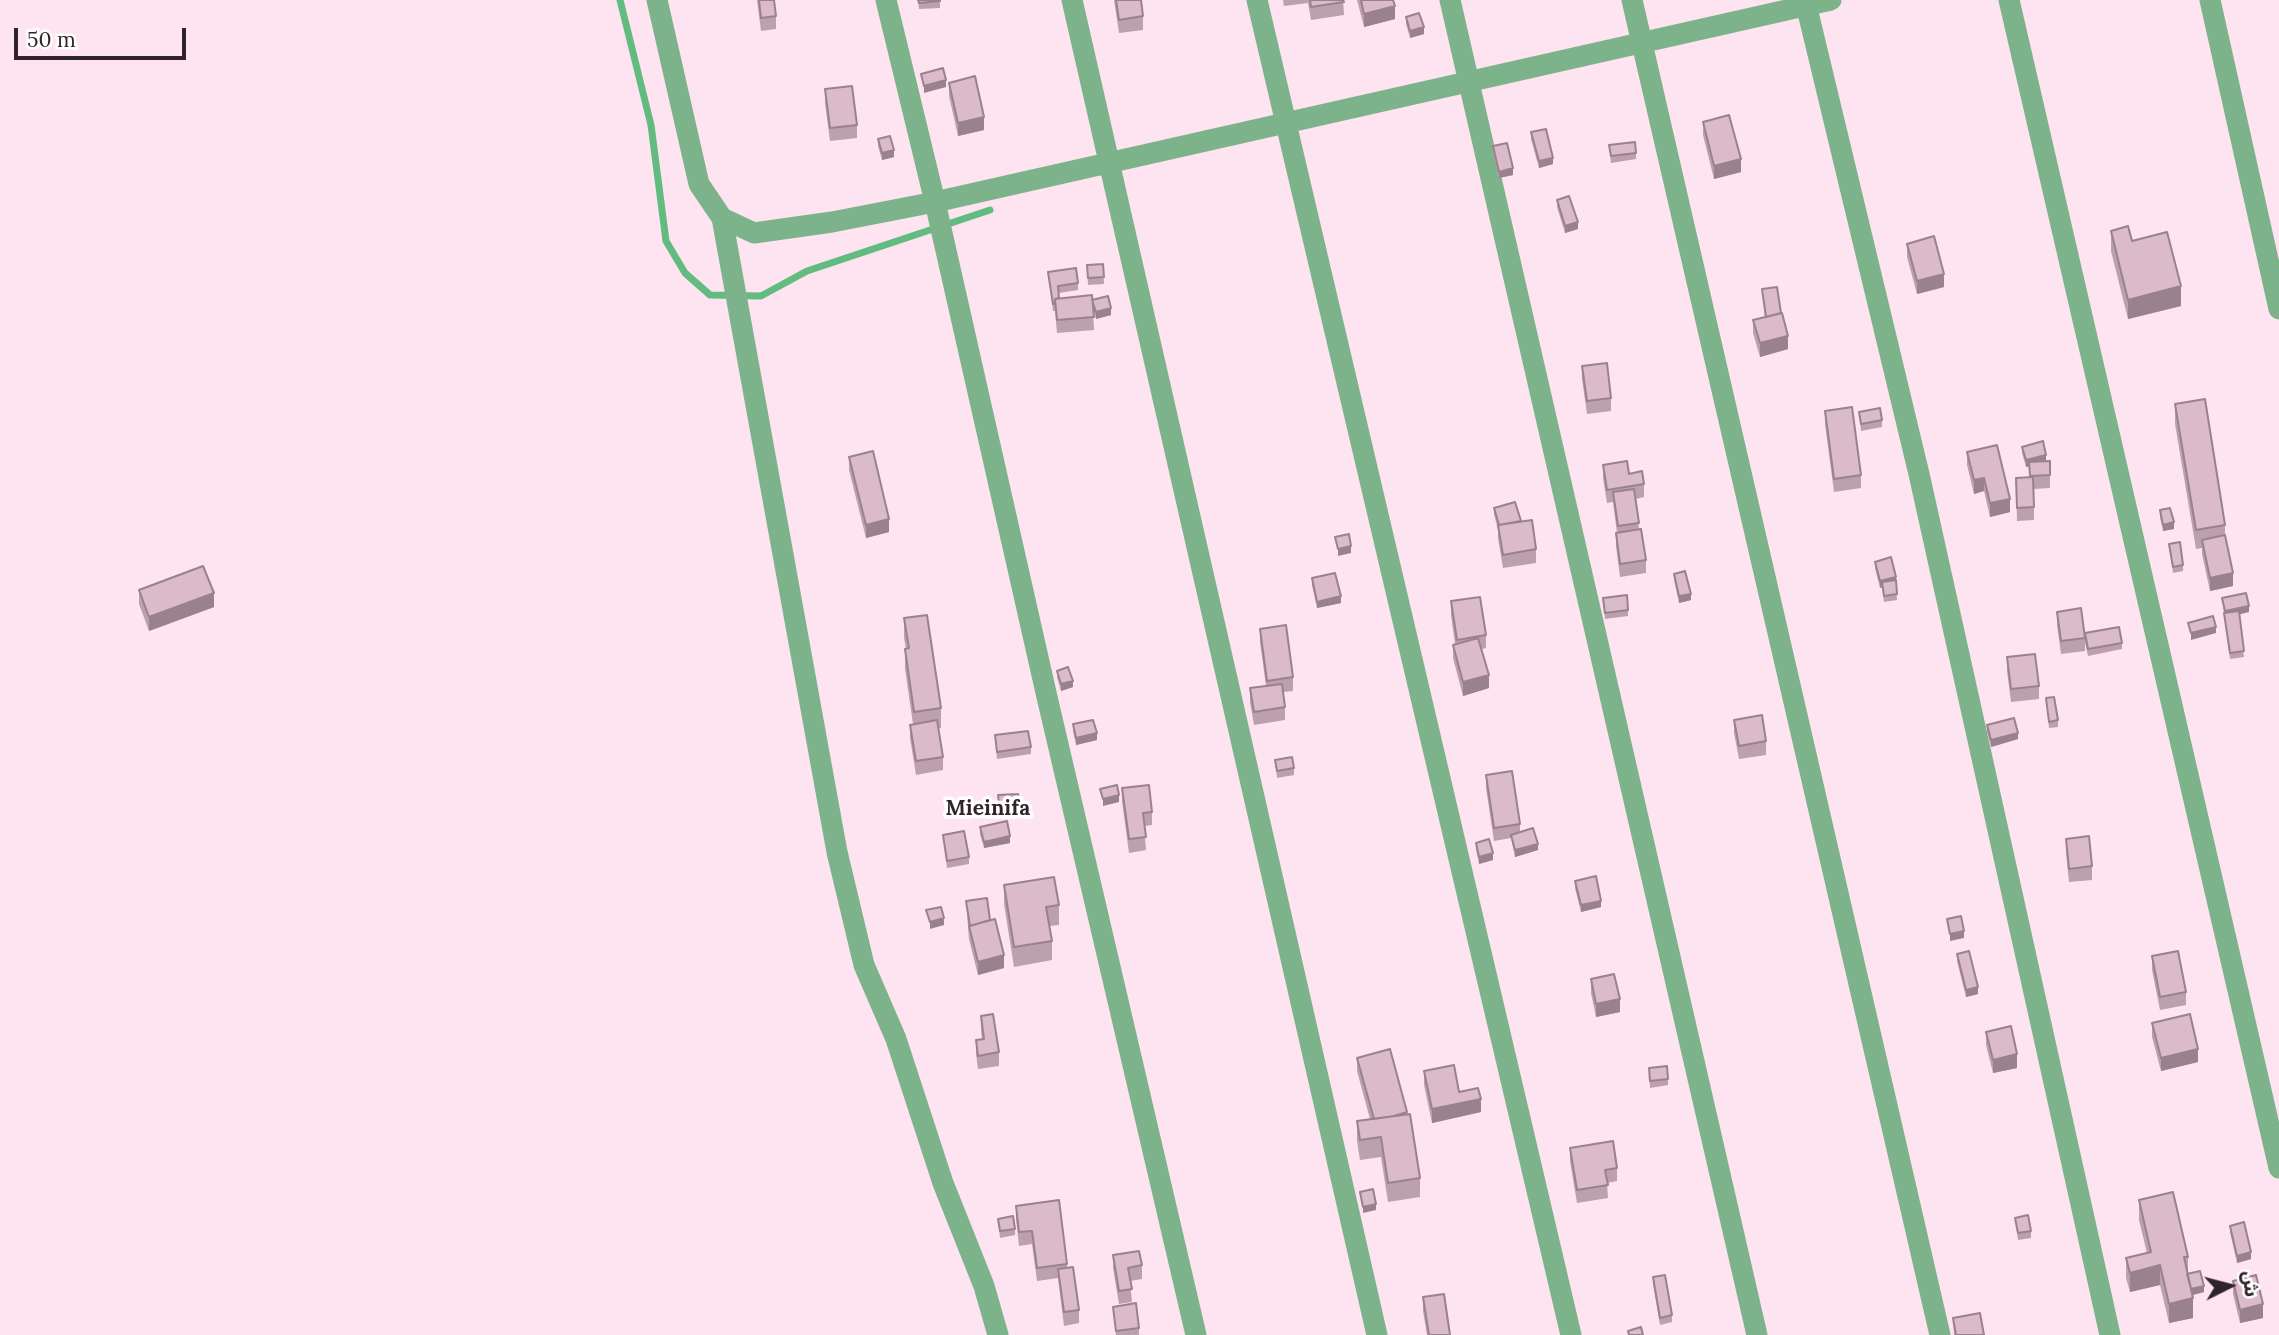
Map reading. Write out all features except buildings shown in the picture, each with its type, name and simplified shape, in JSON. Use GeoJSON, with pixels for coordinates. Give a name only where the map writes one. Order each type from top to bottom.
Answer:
{"type":"FeatureCollection","features":[{"type":"Feature","properties":{"kind":"street"},"geometry":{"type":"LineString","coordinates":[[657,0],[699,184],[722,218],[837,852],[864,965],[896,1039],[943,1183],[984,1286],[998,1335]]}},
{"type":"Feature","properties":{"kind":"street"},"geometry":{"type":"LineString","coordinates":[[886,0],[1196,1335]]}},
{"type":"Feature","properties":{"kind":"street"},"geometry":{"type":"LineString","coordinates":[[1072,0],[1377,1335]]}},
{"type":"Feature","properties":{"kind":"street"},"geometry":{"type":"LineString","coordinates":[[1257,0],[1571,1335]]}},
{"type":"Feature","properties":{"kind":"street"},"geometry":{"type":"LineString","coordinates":[[1450,0],[1757,1335]]}},
{"type":"Feature","properties":{"kind":"street"},"geometry":{"type":"LineString","coordinates":[[1632,0],[1940,1335]]}},
{"type":"Feature","properties":{"kind":"street"},"geometry":{"type":"LineString","coordinates":[[722,218],[754,233],[832,222],[935,202],[1806,3],[1831,0]]}},
{"type":"Feature","properties":{"kind":"street"},"geometry":{"type":"LineString","coordinates":[[2009,0],[2279,1168]]}},
{"type":"Feature","properties":{"kind":"street"},"geometry":{"type":"LineString","coordinates":[[2210,0],[2279,309]]}},
{"type":"Feature","properties":{"kind":"street"},"geometry":{"type":"LineString","coordinates":[[1806,3],[1919,474],[2110,1335]]}},
{"type":"Feature","properties":{"kind":"waterway"},"geometry":{"type":"LineString","coordinates":[[620,0],[651,125],[666,241],[685,273],[710,295],[761,296],[807,271],[990,210]]}},
{"type":"Feature","properties":{"kind":"district","name":"Mieinifa"},"geometry":{"type":"Point","coordinates":[988,809]}}]}
